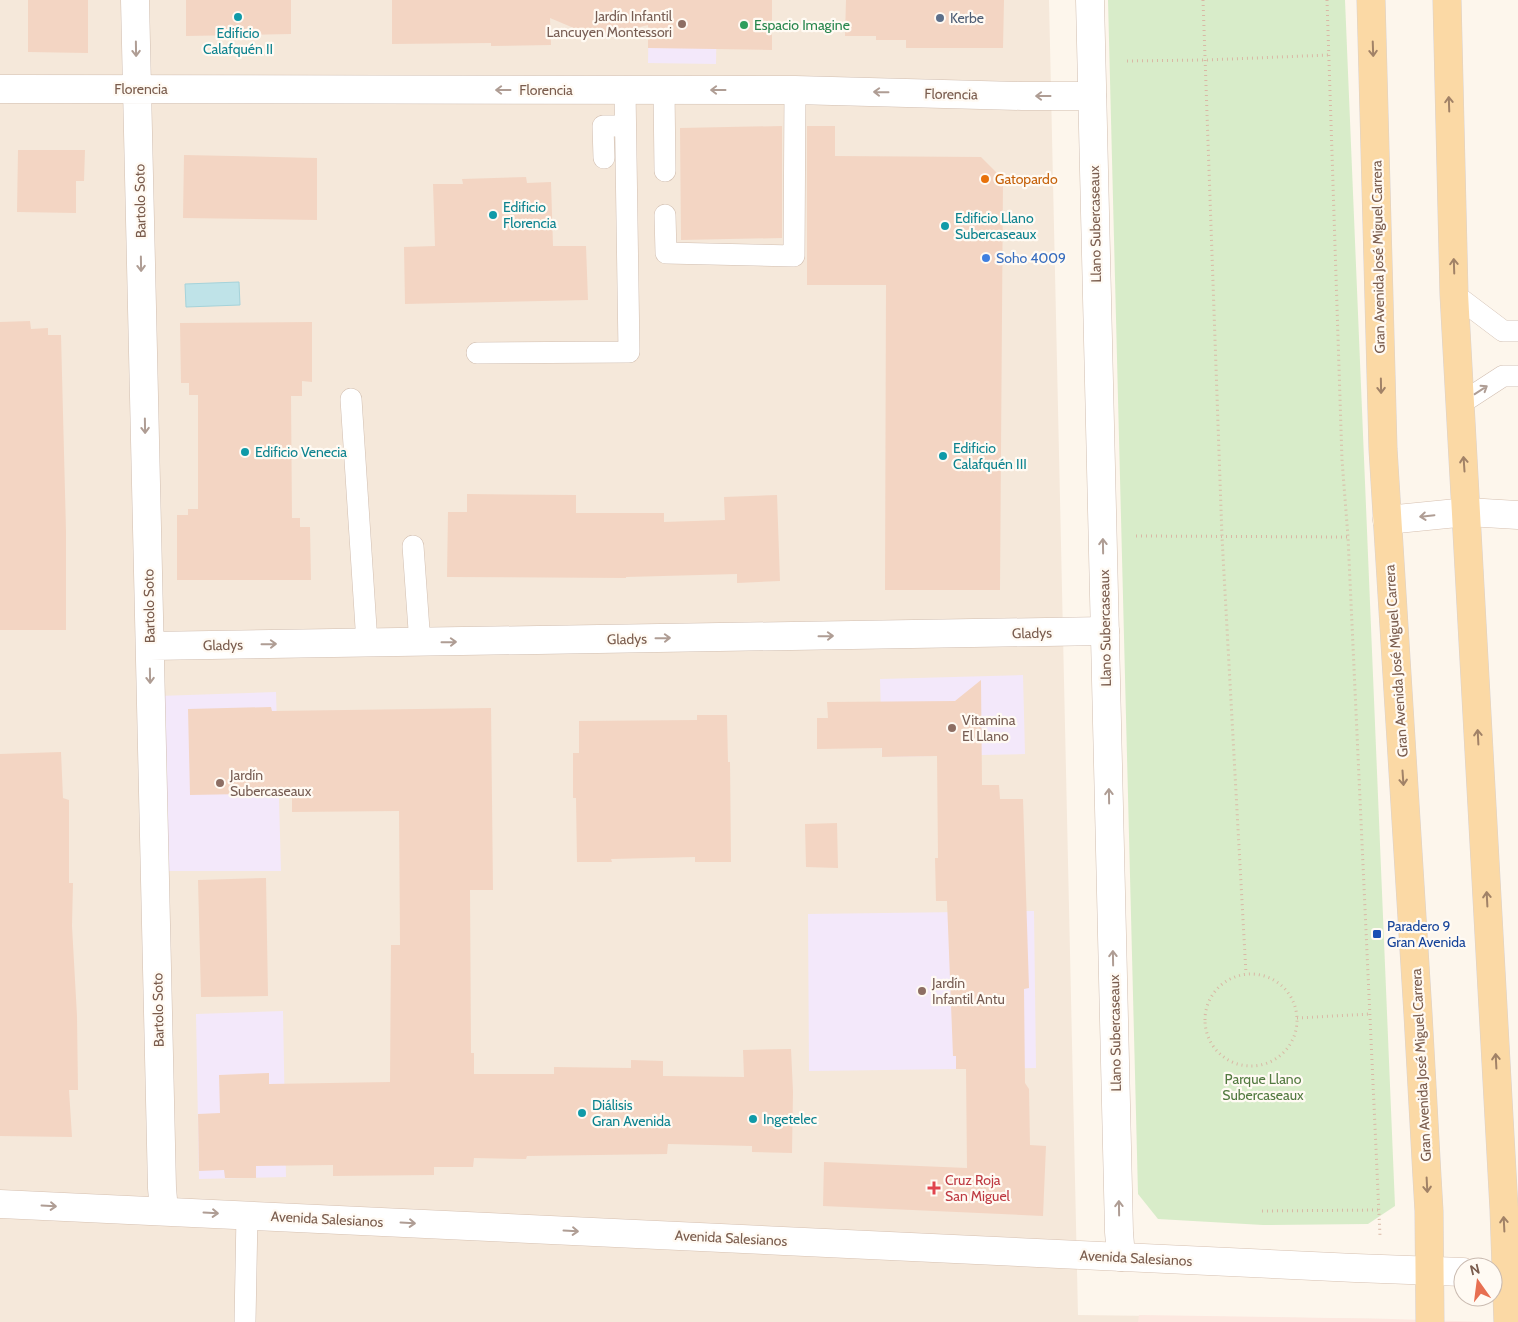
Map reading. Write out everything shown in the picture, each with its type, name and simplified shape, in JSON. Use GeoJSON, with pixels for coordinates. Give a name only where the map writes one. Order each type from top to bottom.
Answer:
{"type":"FeatureCollection","features":[{"type":"Feature","properties":{"kind":"main road","name":"Gran Avenida José Miguel Carrera"},"geometry":{"type":"LineString","coordinates":[[1371,0],[1383,449],[1429,1211],[1428,1272],[1430,1322]]}},
{"type":"Feature","properties":{"kind":"main road"},"geometry":{"type":"LineString","coordinates":[[1447,0],[1454,294],[1467,512],[1508,1322]]}},
{"type":"Feature","properties":{"kind":"street","name":"Bartolo Soto"},"geometry":{"type":"LineString","coordinates":[[135,0],[161,1158],[164,1211]]}},
{"type":"Feature","properties":{"kind":"street","name":"Llano Subercaseaux"},"geometry":{"type":"LineString","coordinates":[[1090,0],[1121,1257]]}},
{"type":"Feature","properties":{"kind":"street","name":"Florencia"},"geometry":{"type":"LineString","coordinates":[[0,89],[795,90],[1092,96]]}},
{"type":"Feature","properties":{"kind":"street"},"geometry":{"type":"LineString","coordinates":[[1387,520],[1467,512],[1518,515]]}},
{"type":"Feature","properties":{"kind":"street","name":"Gladys"},"geometry":{"type":"LineString","coordinates":[[150,646],[1105,631]]}},
{"type":"Feature","properties":{"kind":"street","name":"Avenida Salesianos"},"geometry":{"type":"LineString","coordinates":[[0,1204],[1453,1272]]}},
{"type":"Feature","properties":{"kind":"lane"},"geometry":{"type":"LineString","coordinates":[[477,353],[629,352],[625,90]]}},
{"type":"Feature","properties":{"kind":"lane"},"geometry":{"type":"LineString","coordinates":[[664,90],[665,171]]}},
{"type":"Feature","properties":{"kind":"lane"},"geometry":{"type":"LineString","coordinates":[[665,215],[666,253],[794,256],[795,90]]}},
{"type":"Feature","properties":{"kind":"lane"},"geometry":{"type":"LineString","coordinates":[[604,158],[603,126],[625,126]]}},
{"type":"Feature","properties":{"kind":"lane"},"geometry":{"type":"LineString","coordinates":[[1454,294],[1503,331],[1518,331]]}},
{"type":"Feature","properties":{"kind":"lane"},"geometry":{"type":"LineString","coordinates":[[1460,404],[1503,376],[1518,376]]}},
{"type":"Feature","properties":{"kind":"lane"},"geometry":{"type":"LineString","coordinates":[[350,399],[367,643]]}},
{"type":"Feature","properties":{"kind":"lane"},"geometry":{"type":"LineString","coordinates":[[413,546],[419,642]]}},
{"type":"Feature","properties":{"kind":"lane"},"geometry":{"type":"LineString","coordinates":[[244,1322],[247,1215]]}},
{"type":"Feature","properties":{"kind":"path"},"geometry":{"type":"LineString","coordinates":[[1203,0],[1222,537],[1246,974]]}},
{"type":"Feature","properties":{"kind":"path"},"geometry":{"type":"LineString","coordinates":[[1262,1211],[1378,1210],[1348,537],[1342,460],[1327,0]]}},
{"type":"Feature","properties":{"kind":"path"},"geometry":{"type":"LineString","coordinates":[[1091,61],[1206,60],[1329,55]]}},
{"type":"Feature","properties":{"kind":"path"},"geometry":{"type":"LineString","coordinates":[[1103,535],[1348,537]]}},
{"type":"Feature","properties":{"kind":"path"},"geometry":{"type":"LineString","coordinates":[[1246,974],[1261,975],[1275,980],[1286,990],[1294,1003],[1297,1018],[1295,1032],[1289,1046],[1279,1057],[1266,1064],[1251,1066],[1236,1063],[1222,1056],[1212,1044],[1206,1030],[1205,1014],[1210,1000],[1218,987],[1231,978],[1246,974]]}},
{"type":"Feature","properties":{"kind":"path"},"geometry":{"type":"LineString","coordinates":[[1297,1018],[1370,1014]]}},
{"type":"Feature","properties":{"kind":"shaded area"},"geometry":{"type":"Polygon","coordinates":[[[0,0],[1049,0],[1078,1315],[1392,1319],[1392,1322],[0,1322],[0,0]]]}},
{"type":"Feature","properties":{"kind":"shaded area","name":"Jardín Infantil Lancuyen Montessori"},"geometry":{"type":"Polygon","coordinates":[[[649,0],[717,0],[716,64],[648,63],[649,0]]]}},
{"type":"Feature","properties":{"kind":"shaded area","name":"Vitamina El Llano"},"geometry":{"type":"Polygon","coordinates":[[[1023,675],[1025,754],[882,757],[880,679],[1023,675]]]}},
{"type":"Feature","properties":{"kind":"shaded area","name":"Jardín Subercaseaux"},"geometry":{"type":"Polygon","coordinates":[[[276,692],[281,871],[165,871],[158,696],[276,692]]]}},
{"type":"Feature","properties":{"kind":"shaded area","name":"Jardín Infantil Antu"},"geometry":{"type":"Polygon","coordinates":[[[1034,911],[1036,1068],[809,1071],[808,914],[1034,911]]]}},
{"type":"Feature","properties":{"kind":"shaded area"},"geometry":{"type":"Polygon","coordinates":[[[283,1011],[286,1177],[199,1179],[196,1014],[283,1011]]]}},
{"type":"Feature","properties":{"kind":"shaded area"},"geometry":{"type":"Polygon","coordinates":[[[1139,1315],[1392,1319],[1487,1322],[1138,1322],[1139,1315]]]}},
{"type":"Feature","properties":{"kind":"green space","name":"Parque Llano Subercaseaux"},"geometry":{"type":"Polygon","coordinates":[[[1108,0],[1345,0],[1395,1206],[1368,1224],[1263,1225],[1158,1219],[1138,1194],[1108,0]]]}},
{"type":"Feature","properties":{"kind":"water"},"geometry":{"type":"Polygon","coordinates":[[[239,282],[240,305],[186,307],[185,284],[239,282]]]}},
{"type":"Feature","properties":{"kind":"building"},"geometry":{"type":"Polygon","coordinates":[[[28,0],[88,0],[88,53],[28,52],[28,0]]]}},
{"type":"Feature","properties":{"kind":"building","name":"Edificio Calafquén II"},"geometry":{"type":"Polygon","coordinates":[[[186,0],[291,0],[291,34],[186,36],[186,0]]]}},
{"type":"Feature","properties":{"kind":"building"},"geometry":{"type":"Polygon","coordinates":[[[392,0],[772,0],[772,50],[648,48],[648,25],[595,37],[550,18],[551,45],[491,46],[491,43],[392,44],[392,0]]]}},
{"type":"Feature","properties":{"kind":"building","name":"Kerbe"},"geometry":{"type":"Polygon","coordinates":[[[846,0],[1004,0],[1003,48],[906,48],[906,40],[876,40],[876,36],[845,36],[846,0]]]}},
{"type":"Feature","properties":{"kind":"building"},"geometry":{"type":"Polygon","coordinates":[[[782,126],[782,238],[681,240],[680,128],[782,126]]]}},
{"type":"Feature","properties":{"kind":"building"},"geometry":{"type":"Polygon","coordinates":[[[807,126],[835,126],[835,156],[981,157],[1003,179],[1000,590],[885,590],[886,285],[807,285],[807,126]]]}},
{"type":"Feature","properties":{"kind":"building"},"geometry":{"type":"Polygon","coordinates":[[[18,150],[85,150],[84,181],[76,181],[76,213],[17,212],[18,150]]]}},
{"type":"Feature","properties":{"kind":"building"},"geometry":{"type":"Polygon","coordinates":[[[184,155],[317,158],[317,220],[183,218],[184,155]]]}},
{"type":"Feature","properties":{"kind":"building","name":"Edificio Florencia"},"geometry":{"type":"Polygon","coordinates":[[[526,177],[527,183],[551,182],[553,246],[586,246],[588,300],[405,304],[404,247],[435,246],[433,184],[463,184],[462,179],[526,177]]]}},
{"type":"Feature","properties":{"kind":"building"},"geometry":{"type":"Polygon","coordinates":[[[30,321],[31,329],[48,328],[48,335],[61,335],[66,531],[66,630],[0,630],[0,322],[30,321]]]}},
{"type":"Feature","properties":{"kind":"building","name":"Edificio Venecia"},"geometry":{"type":"Polygon","coordinates":[[[312,322],[312,382],[302,381],[302,396],[291,396],[292,518],[300,518],[300,527],[310,527],[311,580],[177,580],[177,515],[188,515],[188,509],[198,509],[198,395],[189,395],[189,383],[181,383],[180,323],[312,322]]]}},
{"type":"Feature","properties":{"kind":"building"},"geometry":{"type":"Polygon","coordinates":[[[467,494],[576,495],[576,513],[664,513],[664,522],[725,520],[724,497],[777,495],[780,581],[737,583],[737,574],[626,578],[447,577],[448,512],[467,512],[467,494]]]}},
{"type":"Feature","properties":{"kind":"building"},"geometry":{"type":"Polygon","coordinates":[[[981,680],[982,785],[999,785],[1000,799],[1023,799],[1029,988],[1024,989],[1025,1083],[1029,1089],[1030,1145],[1046,1146],[1043,1216],[823,1206],[824,1162],[967,1168],[966,1069],[956,1069],[956,1056],[953,1056],[947,901],[936,901],[935,858],[938,858],[937,756],[882,757],[882,748],[817,749],[817,718],[828,718],[827,702],[955,701],[981,680]]]}},
{"type":"Feature","properties":{"kind":"building"},"geometry":{"type":"Polygon","coordinates":[[[271,707],[272,711],[491,708],[493,890],[470,890],[471,1053],[474,1053],[474,1074],[554,1074],[554,1067],[631,1068],[631,1060],[663,1061],[663,1076],[744,1077],[743,1050],[791,1049],[793,1092],[792,1153],[752,1152],[752,1146],[668,1144],[667,1154],[527,1156],[526,1159],[474,1158],[473,1167],[434,1167],[434,1175],[333,1176],[333,1165],[256,1166],[256,1178],[225,1178],[224,1170],[199,1171],[198,1114],[220,1113],[219,1075],[269,1073],[269,1084],[390,1082],[391,945],[400,945],[399,811],[292,812],[292,793],[190,795],[188,709],[271,707]]]}},
{"type":"Feature","properties":{"kind":"building"},"geometry":{"type":"Polygon","coordinates":[[[697,715],[727,715],[728,762],[730,762],[731,862],[695,862],[695,857],[611,859],[612,862],[577,862],[576,798],[573,798],[573,753],[579,753],[579,721],[697,720],[697,715]]]}},
{"type":"Feature","properties":{"kind":"building"},"geometry":{"type":"Polygon","coordinates":[[[61,752],[63,798],[69,800],[69,883],[73,883],[72,926],[77,1016],[78,1090],[69,1090],[72,1137],[0,1136],[0,754],[61,752]]]}},
{"type":"Feature","properties":{"kind":"building"},"geometry":{"type":"Polygon","coordinates":[[[837,823],[838,868],[806,867],[805,824],[837,823]]]}},
{"type":"Feature","properties":{"kind":"building"},"geometry":{"type":"Polygon","coordinates":[[[266,878],[268,996],[201,997],[198,880],[266,878]]]}},
{"type":"Feature","properties":{"kind":"place","name":"Edificio Calafquén II"},"geometry":{"type":"Point","coordinates":[238,17]}},
{"type":"Feature","properties":{"kind":"place","name":"Kerbe"},"geometry":{"type":"Point","coordinates":[940,18]}},
{"type":"Feature","properties":{"kind":"place","name":"Jardín Infantil Lancuyen Montessori"},"geometry":{"type":"Point","coordinates":[682,24]}},
{"type":"Feature","properties":{"kind":"place","name":"Espacio Imagine"},"geometry":{"type":"Point","coordinates":[744,25]}},
{"type":"Feature","properties":{"kind":"place","name":"Gatopardo"},"geometry":{"type":"Point","coordinates":[985,179]}},
{"type":"Feature","properties":{"kind":"place","name":"Edificio Florencia"},"geometry":{"type":"Point","coordinates":[493,215]}},
{"type":"Feature","properties":{"kind":"place","name":"Edificio Llano Subercaseaux"},"geometry":{"type":"Point","coordinates":[945,226]}},
{"type":"Feature","properties":{"kind":"place","name":"Soho 4009"},"geometry":{"type":"Point","coordinates":[986,258]}},
{"type":"Feature","properties":{"kind":"place","name":"Edificio Venecia"},"geometry":{"type":"Point","coordinates":[245,452]}},
{"type":"Feature","properties":{"kind":"place","name":"Edificio Calafquén III"},"geometry":{"type":"Point","coordinates":[943,456]}},
{"type":"Feature","properties":{"kind":"place","name":"Vitamina El Llano"},"geometry":{"type":"Point","coordinates":[952,728]}},
{"type":"Feature","properties":{"kind":"place","name":"Jardín Subercaseaux"},"geometry":{"type":"Point","coordinates":[220,783]}},
{"type":"Feature","properties":{"kind":"place","name":"Paradero 9 Gran Avenida"},"geometry":{"type":"Point","coordinates":[1377,934]}},
{"type":"Feature","properties":{"kind":"place","name":"Jardín Infantil Antu"},"geometry":{"type":"Point","coordinates":[922,991]}},
{"type":"Feature","properties":{"kind":"place","name":"Diálisis Gran Avenida"},"geometry":{"type":"Point","coordinates":[582,1113]}},
{"type":"Feature","properties":{"kind":"place","name":"Ingetelec"},"geometry":{"type":"Point","coordinates":[753,1119]}},
{"type":"Feature","properties":{"kind":"place","name":"Cruz Roja San Miguel"},"geometry":{"type":"Point","coordinates":[934,1188]}}]}
